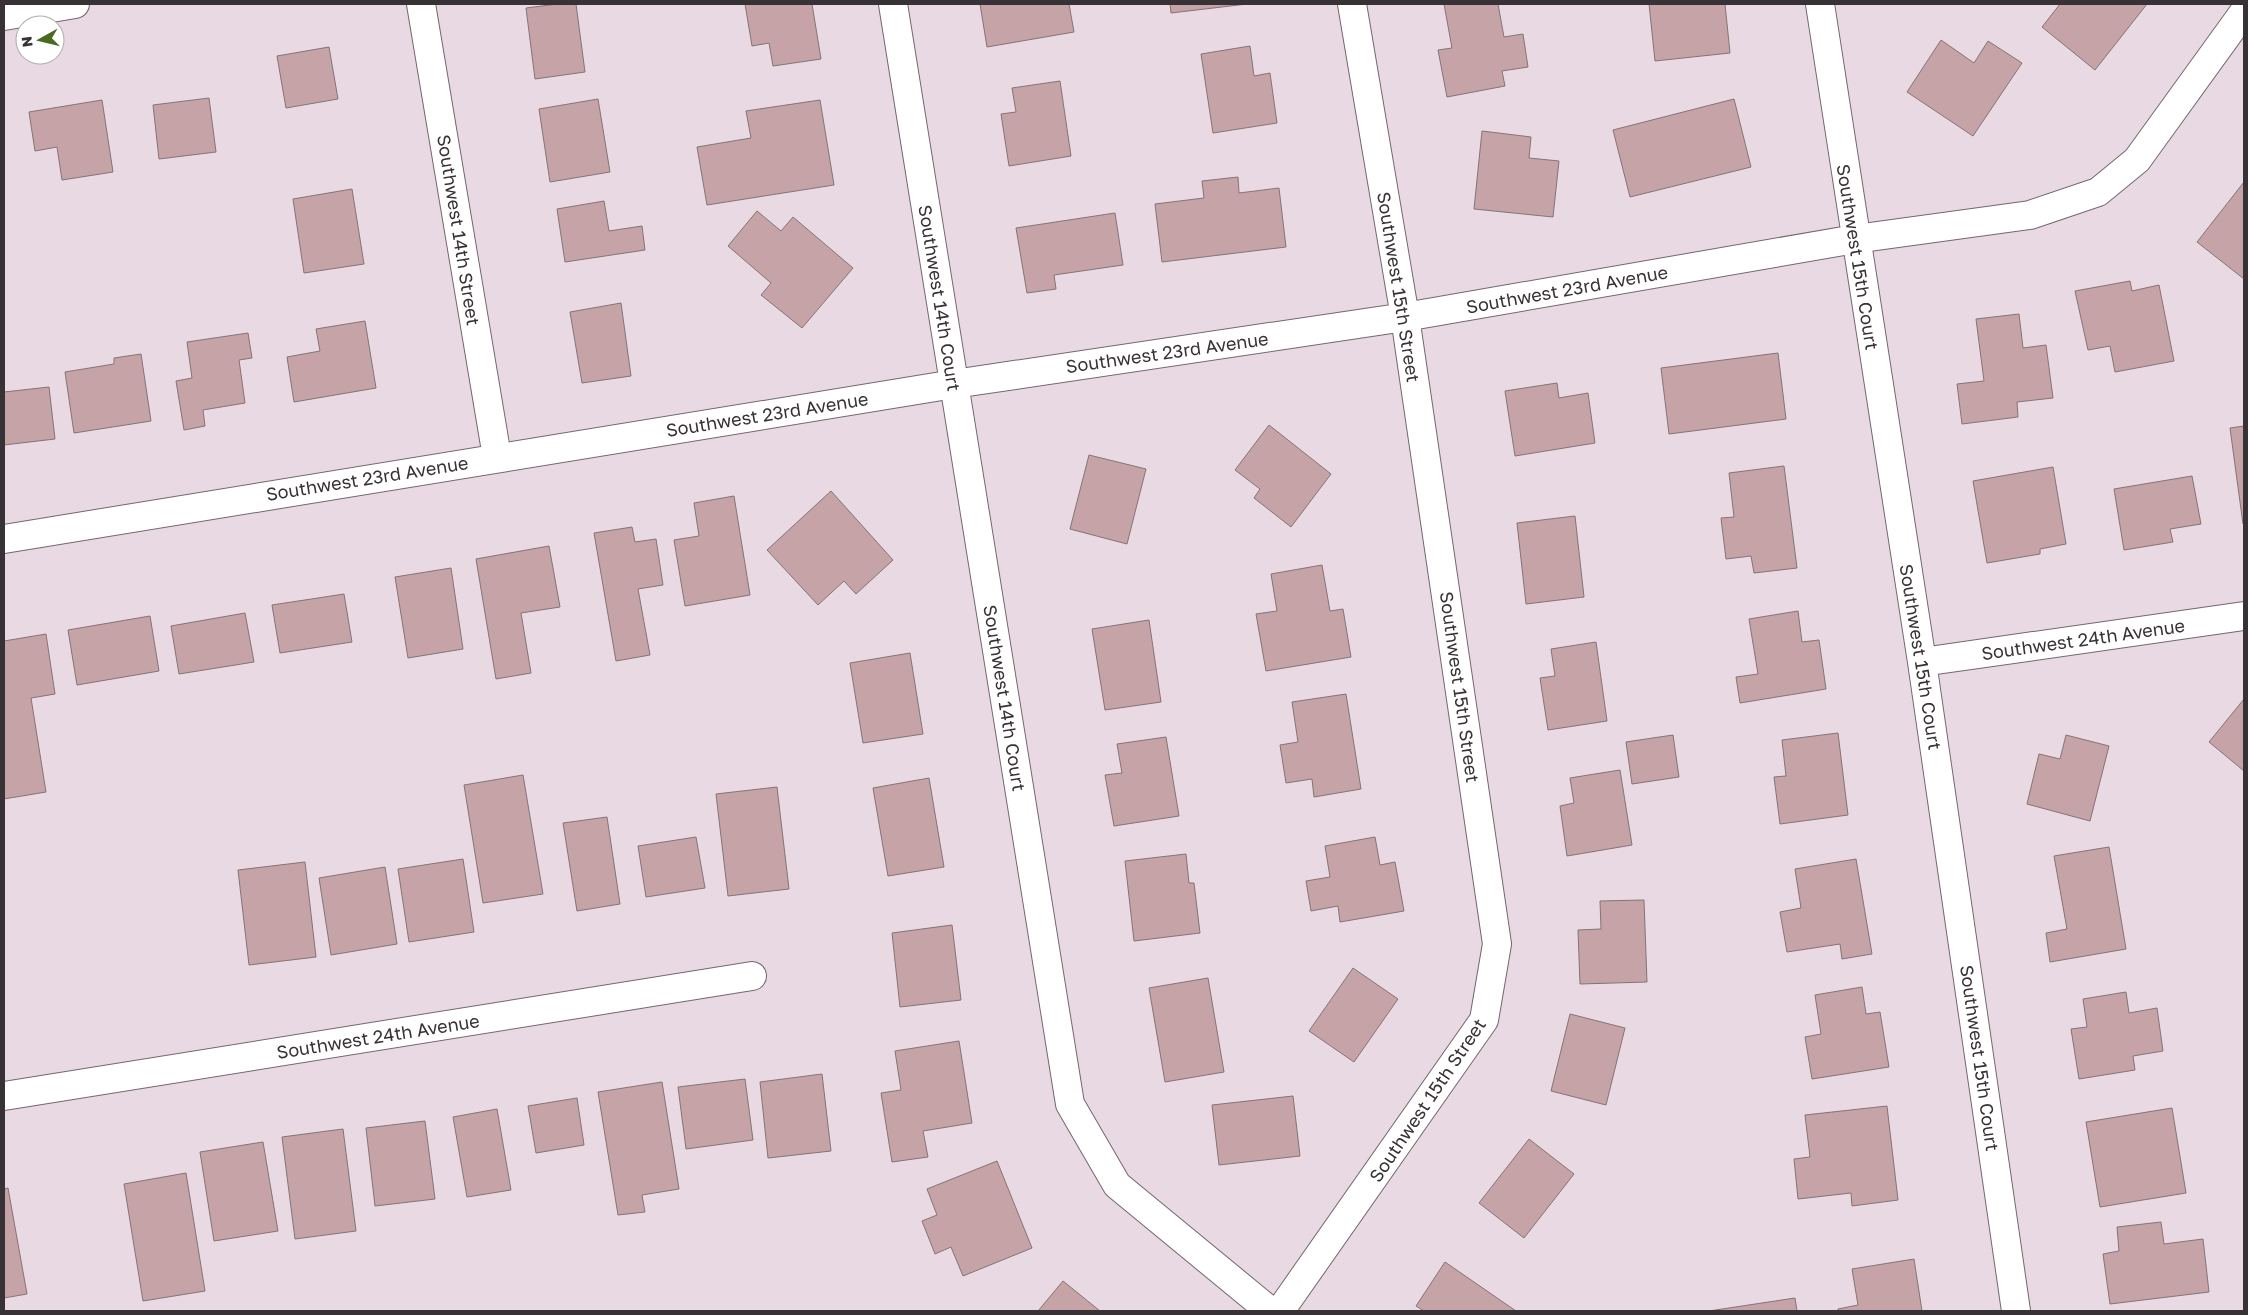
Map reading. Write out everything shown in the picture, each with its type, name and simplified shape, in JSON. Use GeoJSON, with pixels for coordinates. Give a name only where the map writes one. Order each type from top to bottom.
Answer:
{"type":"FeatureCollection","features":[{"type":"Feature","properties":{"kind":"street"},"geometry":{"type":"LineString","coordinates":[[4,16],[75,4]]}},
{"type":"Feature","properties":{"kind":"street","name":"Southwest 14th Street"},"geometry":{"type":"LineString","coordinates":[[421,4],[497,457]]}},
{"type":"Feature","properties":{"kind":"street","name":"Southwest 14th Court"},"geometry":{"type":"LineString","coordinates":[[893,4],[1070,1104],[1118,1185],[1270,1311]]}},
{"type":"Feature","properties":{"kind":"street","name":"Southwest 15th Street"},"geometry":{"type":"LineString","coordinates":[[1280,1311],[1484,1020],[1497,944],[1405,317],[1352,4]]}},
{"type":"Feature","properties":{"kind":"street","name":"Southwest 15th Court"},"geometry":{"type":"LineString","coordinates":[[1820,4],[1922,662],[2016,1311]]}},
{"type":"Feature","properties":{"kind":"street","name":"Southwest 23rd Avenue"},"geometry":{"type":"LineString","coordinates":[[4,538],[954,384],[1405,317],[1855,239],[2030,215],[2098,192],[2137,160],[2244,12]]}},
{"type":"Feature","properties":{"kind":"street","name":"Southwest 24th Avenue"},"geometry":{"type":"LineString","coordinates":[[1922,662],[2244,616]]}},
{"type":"Feature","properties":{"kind":"street","name":"Southwest 24th Avenue"},"geometry":{"type":"LineString","coordinates":[[4,1096],[752,976]]}},
{"type":"Feature","properties":{"kind":"building"},"geometry":{"type":"Polygon","coordinates":[[[576,4],[585,72],[535,79],[526,8],[576,4]]]}},
{"type":"Feature","properties":{"kind":"building"},"geometry":{"type":"Polygon","coordinates":[[[745,4],[812,4],[821,59],[773,66],[769,43],[752,46],[745,4]]]}},
{"type":"Feature","properties":{"kind":"building"},"geometry":{"type":"Polygon","coordinates":[[[980,4],[1069,4],[1074,32],[987,47],[980,4]]]}},
{"type":"Feature","properties":{"kind":"building"},"geometry":{"type":"Polygon","coordinates":[[[1170,4],[1247,4],[1171,13],[1170,4]]]}},
{"type":"Feature","properties":{"kind":"building"},"geometry":{"type":"Polygon","coordinates":[[[1444,4],[1498,4],[1504,37],[1523,34],[1528,67],[1502,71],[1505,86],[1447,97],[1438,50],[1452,48],[1444,4]]]}},
{"type":"Feature","properties":{"kind":"building"},"geometry":{"type":"Polygon","coordinates":[[[1649,4],[1725,4],[1730,53],[1655,61],[1649,4]]]}},
{"type":"Feature","properties":{"kind":"building"},"geometry":{"type":"Polygon","coordinates":[[[2060,4],[2147,4],[2095,70],[2042,27],[2060,4]]]}},
{"type":"Feature","properties":{"kind":"building"},"geometry":{"type":"Polygon","coordinates":[[[1941,40],[1974,63],[1988,41],[2022,63],[1973,136],[1907,92],[1941,40]]]}},
{"type":"Feature","properties":{"kind":"building"},"geometry":{"type":"Polygon","coordinates":[[[1250,46],[1254,76],[1270,73],[1277,123],[1213,133],[1201,54],[1250,46]]]}},
{"type":"Feature","properties":{"kind":"building"},"geometry":{"type":"Polygon","coordinates":[[[329,47],[338,99],[286,108],[277,56],[329,47]]]}},
{"type":"Feature","properties":{"kind":"building"},"geometry":{"type":"Polygon","coordinates":[[[1060,81],[1071,156],[1009,166],[1001,114],[1016,112],[1012,88],[1060,81]]]}},
{"type":"Feature","properties":{"kind":"building"},"geometry":{"type":"Polygon","coordinates":[[[209,98],[216,152],[159,159],[153,105],[209,98]]]}},
{"type":"Feature","properties":{"kind":"building"},"geometry":{"type":"Polygon","coordinates":[[[598,99],[610,172],[550,182],[539,109],[598,99]]]}},
{"type":"Feature","properties":{"kind":"building"},"geometry":{"type":"Polygon","coordinates":[[[1734,99],[1751,167],[1630,197],[1613,130],[1734,99]]]}},
{"type":"Feature","properties":{"kind":"building"},"geometry":{"type":"Polygon","coordinates":[[[102,100],[113,172],[62,180],[57,147],[35,151],[29,112],[102,100]]]}},
{"type":"Feature","properties":{"kind":"building"},"geometry":{"type":"Polygon","coordinates":[[[820,100],[834,185],[707,205],[697,147],[751,138],[746,111],[820,100]]]}},
{"type":"Feature","properties":{"kind":"building"},"geometry":{"type":"Polygon","coordinates":[[[1482,131],[1531,137],[1529,158],[1559,161],[1553,217],[1474,209],[1482,131]]]}},
{"type":"Feature","properties":{"kind":"building"},"geometry":{"type":"Polygon","coordinates":[[[1238,177],[1239,193],[1279,188],[1286,247],[1162,262],[1155,204],[1204,198],[1202,181],[1238,177]]]}},
{"type":"Feature","properties":{"kind":"building"},"geometry":{"type":"Polygon","coordinates":[[[2244,182],[2244,279],[2197,242],[2244,182]]]}},
{"type":"Feature","properties":{"kind":"building"},"geometry":{"type":"Polygon","coordinates":[[[352,189],[364,264],[304,273],[293,199],[352,189]]]}},
{"type":"Feature","properties":{"kind":"building"},"geometry":{"type":"Polygon","coordinates":[[[604,201],[609,231],[642,226],[645,250],[565,262],[557,209],[604,201]]]}},
{"type":"Feature","properties":{"kind":"building"},"geometry":{"type":"Polygon","coordinates":[[[757,211],[781,231],[793,217],[853,268],[802,328],[761,295],[771,283],[728,246],[757,211]]]}},
{"type":"Feature","properties":{"kind":"building"},"geometry":{"type":"Polygon","coordinates":[[[1115,213],[1123,265],[1054,275],[1056,289],[1027,293],[1016,228],[1115,213]]]}},
{"type":"Feature","properties":{"kind":"building"},"geometry":{"type":"Polygon","coordinates":[[[2130,281],[2132,291],[2159,285],[2174,361],[2115,372],[2110,346],[2088,350],[2075,291],[2130,281]]]}},
{"type":"Feature","properties":{"kind":"building"},"geometry":{"type":"Polygon","coordinates":[[[621,303],[631,376],[582,383],[570,312],[621,303]]]}},
{"type":"Feature","properties":{"kind":"building"},"geometry":{"type":"Polygon","coordinates":[[[2019,314],[2023,348],[2046,345],[2053,398],[2017,402],[2018,417],[1962,424],[1957,384],[1984,381],[1976,319],[2019,314]]]}},
{"type":"Feature","properties":{"kind":"building"},"geometry":{"type":"Polygon","coordinates":[[[365,321],[376,388],[294,402],[287,357],[320,351],[316,329],[365,321]]]}},
{"type":"Feature","properties":{"kind":"building"},"geometry":{"type":"Polygon","coordinates":[[[248,333],[252,358],[239,360],[245,403],[203,410],[205,426],[184,430],[176,381],[192,378],[187,342],[248,333]]]}},
{"type":"Feature","properties":{"kind":"building"},"geometry":{"type":"Polygon","coordinates":[[[1778,353],[1786,419],[1669,434],[1661,368],[1778,353]]]}},
{"type":"Feature","properties":{"kind":"building"},"geometry":{"type":"Polygon","coordinates":[[[141,354],[151,421],[74,433],[65,372],[114,364],[114,358],[141,354]]]}},
{"type":"Feature","properties":{"kind":"building"},"geometry":{"type":"Polygon","coordinates":[[[1557,383],[1559,398],[1588,393],[1595,443],[1515,456],[1505,391],[1557,383]]]}},
{"type":"Feature","properties":{"kind":"building"},"geometry":{"type":"Polygon","coordinates":[[[49,387],[55,439],[4,445],[4,392],[49,387]]]}},
{"type":"Feature","properties":{"kind":"building"},"geometry":{"type":"Polygon","coordinates":[[[1269,425],[1331,474],[1291,527],[1254,498],[1260,489],[1235,470],[1269,425]]]}},
{"type":"Feature","properties":{"kind":"building"},"geometry":{"type":"Polygon","coordinates":[[[2244,426],[2244,524],[2243,524],[2230,428],[2244,426]]]}},
{"type":"Feature","properties":{"kind":"building"},"geometry":{"type":"Polygon","coordinates":[[[1089,455],[1146,469],[1127,544],[1070,529],[1089,455]]]}},
{"type":"Feature","properties":{"kind":"building"},"geometry":{"type":"Polygon","coordinates":[[[1784,466],[1797,568],[1754,573],[1751,556],[1726,559],[1721,518],[1734,517],[1729,473],[1784,466]]]}},
{"type":"Feature","properties":{"kind":"building"},"geometry":{"type":"Polygon","coordinates":[[[2053,467],[2066,544],[2040,549],[2040,554],[1987,563],[1973,481],[2053,467]]]}},
{"type":"Feature","properties":{"kind":"building"},"geometry":{"type":"Polygon","coordinates":[[[2192,476],[2201,524],[2170,529],[2173,542],[2124,550],[2114,489],[2192,476]]]}},
{"type":"Feature","properties":{"kind":"building"},"geometry":{"type":"Polygon","coordinates":[[[831,491],[893,560],[856,594],[844,581],[818,605],[767,550],[831,491]]]}},
{"type":"Feature","properties":{"kind":"building"},"geometry":{"type":"Polygon","coordinates":[[[734,496],[750,595],[685,606],[674,540],[699,536],[694,503],[734,496]]]}},
{"type":"Feature","properties":{"kind":"building"},"geometry":{"type":"Polygon","coordinates":[[[1575,516],[1584,597],[1526,604],[1517,523],[1575,516]]]}},
{"type":"Feature","properties":{"kind":"building"},"geometry":{"type":"Polygon","coordinates":[[[632,527],[635,542],[656,539],[663,585],[638,589],[650,655],[616,661],[594,533],[632,527]]]}},
{"type":"Feature","properties":{"kind":"building"},"geometry":{"type":"Polygon","coordinates":[[[549,546],[560,607],[521,613],[531,673],[496,679],[476,559],[549,546]]]}},
{"type":"Feature","properties":{"kind":"building"},"geometry":{"type":"Polygon","coordinates":[[[1322,565],[1330,611],[1343,609],[1351,657],[1266,671],[1256,614],[1277,611],[1271,574],[1322,565]]]}},
{"type":"Feature","properties":{"kind":"building"},"geometry":{"type":"Polygon","coordinates":[[[451,568],[463,649],[408,658],[395,577],[451,568]]]}},
{"type":"Feature","properties":{"kind":"building"},"geometry":{"type":"Polygon","coordinates":[[[344,594],[352,642],[280,653],[272,605],[344,594]]]}},
{"type":"Feature","properties":{"kind":"building"},"geometry":{"type":"Polygon","coordinates":[[[1798,611],[1802,642],[1819,640],[1826,689],[1740,703],[1736,677],[1758,674],[1749,619],[1798,611]]]}},
{"type":"Feature","properties":{"kind":"building"},"geometry":{"type":"Polygon","coordinates":[[[245,613],[254,662],[179,674],[171,626],[245,613]]]}},
{"type":"Feature","properties":{"kind":"building"},"geometry":{"type":"Polygon","coordinates":[[[150,616],[159,671],[77,685],[68,630],[150,616]]]}},
{"type":"Feature","properties":{"kind":"building"},"geometry":{"type":"Polygon","coordinates":[[[1149,620],[1161,702],[1105,710],[1092,629],[1149,620]]]}},
{"type":"Feature","properties":{"kind":"building"},"geometry":{"type":"Polygon","coordinates":[[[46,634],[55,694],[31,698],[46,792],[4,799],[4,641],[46,634]]]}},
{"type":"Feature","properties":{"kind":"building"},"geometry":{"type":"Polygon","coordinates":[[[1596,642],[1607,721],[1548,730],[1540,678],[1555,676],[1551,649],[1596,642]]]}},
{"type":"Feature","properties":{"kind":"building"},"geometry":{"type":"Polygon","coordinates":[[[910,653],[923,734],[863,743],[850,663],[910,653]]]}},
{"type":"Feature","properties":{"kind":"building"},"geometry":{"type":"Polygon","coordinates":[[[1346,694],[1361,789],[1314,797],[1312,779],[1286,783],[1280,745],[1298,742],[1292,702],[1346,694]]]}},
{"type":"Feature","properties":{"kind":"building"},"geometry":{"type":"Polygon","coordinates":[[[2244,699],[2244,771],[2209,742],[2244,699]]]}},
{"type":"Feature","properties":{"kind":"building"},"geometry":{"type":"Polygon","coordinates":[[[1838,733],[1848,815],[1780,824],[1774,777],[1786,776],[1782,740],[1838,733]]]}},
{"type":"Feature","properties":{"kind":"building"},"geometry":{"type":"Polygon","coordinates":[[[1673,735],[1679,777],[1632,784],[1626,742],[1673,735]]]}},
{"type":"Feature","properties":{"kind":"building"},"geometry":{"type":"Polygon","coordinates":[[[2066,735],[2109,746],[2090,821],[2027,804],[2039,754],[2060,759],[2066,735]]]}},
{"type":"Feature","properties":{"kind":"building"},"geometry":{"type":"Polygon","coordinates":[[[1166,737],[1179,816],[1114,826],[1105,775],[1122,773],[1117,744],[1166,737]]]}},
{"type":"Feature","properties":{"kind":"building"},"geometry":{"type":"Polygon","coordinates":[[[1620,770],[1632,845],[1567,856],[1560,806],[1574,803],[1570,778],[1620,770]]]}},
{"type":"Feature","properties":{"kind":"building"},"geometry":{"type":"Polygon","coordinates":[[[523,775],[543,894],[483,903],[464,785],[523,775]]]}},
{"type":"Feature","properties":{"kind":"building"},"geometry":{"type":"Polygon","coordinates":[[[929,778],[944,867],[888,876],[873,788],[929,778]]]}},
{"type":"Feature","properties":{"kind":"building"},"geometry":{"type":"Polygon","coordinates":[[[777,787],[789,889],[728,896],[716,794],[777,787]]]}},
{"type":"Feature","properties":{"kind":"building"},"geometry":{"type":"Polygon","coordinates":[[[607,817],[620,904],[577,911],[563,823],[607,817]]]}},
{"type":"Feature","properties":{"kind":"building"},"geometry":{"type":"Polygon","coordinates":[[[696,837],[705,888],[646,897],[638,846],[696,837]]]}},
{"type":"Feature","properties":{"kind":"building"},"geometry":{"type":"Polygon","coordinates":[[[1375,837],[1380,865],[1395,862],[1404,911],[1340,922],[1338,906],[1311,911],[1306,881],[1330,877],[1325,846],[1375,837]]]}},
{"type":"Feature","properties":{"kind":"building"},"geometry":{"type":"Polygon","coordinates":[[[2109,847],[2126,949],[2050,962],[2046,933],[2067,929],[2054,856],[2109,847]]]}},
{"type":"Feature","properties":{"kind":"building"},"geometry":{"type":"Polygon","coordinates":[[[1186,854],[1189,883],[1194,883],[1200,933],[1134,941],[1125,861],[1186,854]]]}},
{"type":"Feature","properties":{"kind":"building"},"geometry":{"type":"Polygon","coordinates":[[[463,859],[474,932],[409,942],[398,869],[463,859]]]}},
{"type":"Feature","properties":{"kind":"building"},"geometry":{"type":"Polygon","coordinates":[[[1856,859],[1872,954],[1842,959],[1840,944],[1787,952],[1780,912],[1801,908],[1795,869],[1856,859]]]}},
{"type":"Feature","properties":{"kind":"building"},"geometry":{"type":"Polygon","coordinates":[[[305,862],[316,957],[249,965],[238,870],[305,862]]]}},
{"type":"Feature","properties":{"kind":"building"},"geometry":{"type":"Polygon","coordinates":[[[385,867],[397,944],[331,955],[319,878],[385,867]]]}},
{"type":"Feature","properties":{"kind":"building"},"geometry":{"type":"Polygon","coordinates":[[[1644,900],[1647,982],[1580,984],[1578,930],[1601,929],[1600,901],[1644,900]]]}},
{"type":"Feature","properties":{"kind":"building"},"geometry":{"type":"Polygon","coordinates":[[[952,925],[961,1000],[900,1007],[892,933],[952,925]]]}},
{"type":"Feature","properties":{"kind":"building"},"geometry":{"type":"Polygon","coordinates":[[[1353,968],[1398,999],[1354,1062],[1309,1031],[1353,968]]]}},
{"type":"Feature","properties":{"kind":"building"},"geometry":{"type":"Polygon","coordinates":[[[1208,978],[1224,1072],[1165,1082],[1149,988],[1208,978]]]}},
{"type":"Feature","properties":{"kind":"building"},"geometry":{"type":"Polygon","coordinates":[[[1862,987],[1866,1014],[1880,1012],[1889,1067],[1812,1079],[1805,1037],[1821,1034],[1815,995],[1862,987]]]}},
{"type":"Feature","properties":{"kind":"building"},"geometry":{"type":"Polygon","coordinates":[[[2126,992],[2129,1013],[2157,1008],[2163,1051],[2133,1056],[2135,1070],[2079,1079],[2071,1029],[2087,1027],[2083,999],[2126,992]]]}},
{"type":"Feature","properties":{"kind":"building"},"geometry":{"type":"Polygon","coordinates":[[[1570,1014],[1625,1028],[1606,1105],[1551,1091],[1570,1014]]]}},
{"type":"Feature","properties":{"kind":"building"},"geometry":{"type":"Polygon","coordinates":[[[959,1041],[972,1123],[923,1131],[928,1157],[892,1162],[881,1093],[901,1090],[895,1051],[959,1041]]]}},
{"type":"Feature","properties":{"kind":"building"},"geometry":{"type":"Polygon","coordinates":[[[822,1074],[831,1151],[768,1158],[760,1082],[822,1074]]]}},
{"type":"Feature","properties":{"kind":"building"},"geometry":{"type":"Polygon","coordinates":[[[745,1079],[753,1140],[686,1149],[678,1087],[745,1079]]]}},
{"type":"Feature","properties":{"kind":"building"},"geometry":{"type":"Polygon","coordinates":[[[662,1082],[679,1189],[642,1195],[645,1212],[618,1215],[598,1092],[662,1082]]]}},
{"type":"Feature","properties":{"kind":"building"},"geometry":{"type":"Polygon","coordinates":[[[1293,1096],[1300,1156],[1219,1165],[1212,1105],[1293,1096]]]}},
{"type":"Feature","properties":{"kind":"building"},"geometry":{"type":"Polygon","coordinates":[[[577,1098],[584,1145],[536,1153],[528,1106],[577,1098]]]}},
{"type":"Feature","properties":{"kind":"building"},"geometry":{"type":"Polygon","coordinates":[[[1887,1106],[1898,1200],[1852,1206],[1851,1193],[1798,1199],[1794,1159],[1810,1157],[1805,1115],[1887,1106]]]}},
{"type":"Feature","properties":{"kind":"building"},"geometry":{"type":"Polygon","coordinates":[[[2172,1108],[2186,1193],[2100,1207],[2086,1122],[2172,1108]]]}},
{"type":"Feature","properties":{"kind":"building"},"geometry":{"type":"Polygon","coordinates":[[[497,1109],[511,1190],[467,1197],[453,1117],[497,1109]]]}},
{"type":"Feature","properties":{"kind":"building"},"geometry":{"type":"Polygon","coordinates":[[[425,1121],[435,1199],[375,1206],[366,1128],[425,1121]]]}},
{"type":"Feature","properties":{"kind":"building"},"geometry":{"type":"Polygon","coordinates":[[[343,1129],[356,1231],[295,1239],[282,1137],[343,1129]]]}},
{"type":"Feature","properties":{"kind":"building"},"geometry":{"type":"Polygon","coordinates":[[[1529,1139],[1574,1174],[1524,1238],[1479,1203],[1529,1139]]]}},
{"type":"Feature","properties":{"kind":"building"},"geometry":{"type":"Polygon","coordinates":[[[263,1142],[278,1231],[214,1241],[200,1152],[263,1142]]]}},
{"type":"Feature","properties":{"kind":"building"},"geometry":{"type":"Polygon","coordinates":[[[997,1161],[1032,1248],[963,1276],[951,1247],[935,1254],[922,1221],[937,1215],[927,1189],[997,1161]]]}},
{"type":"Feature","properties":{"kind":"building"},"geometry":{"type":"Polygon","coordinates":[[[186,1173],[205,1291],[143,1301],[124,1184],[186,1173]]]}},
{"type":"Feature","properties":{"kind":"building"},"geometry":{"type":"Polygon","coordinates":[[[8,1188],[27,1294],[4,1298],[4,1189],[8,1188]]]}},
{"type":"Feature","properties":{"kind":"building"},"geometry":{"type":"Polygon","coordinates":[[[2161,1222],[2164,1244],[2203,1239],[2209,1292],[2110,1304],[2103,1254],[2119,1251],[2117,1227],[2161,1222]]]}},
{"type":"Feature","properties":{"kind":"building"},"geometry":{"type":"Polygon","coordinates":[[[1914,1259],[1922,1311],[1838,1311],[1838,1309],[1858,1305],[1852,1269],[1914,1259]]]}},
{"type":"Feature","properties":{"kind":"building"},"geometry":{"type":"Polygon","coordinates":[[[1445,1262],[1516,1311],[1424,1311],[1416,1306],[1445,1262]]]}},
{"type":"Feature","properties":{"kind":"building"},"geometry":{"type":"Polygon","coordinates":[[[1063,1281],[1100,1311],[1038,1311],[1063,1281]]]}},
{"type":"Feature","properties":{"kind":"building"},"geometry":{"type":"Polygon","coordinates":[[[1795,1298],[1797,1311],[1709,1311],[1795,1298]]]}}]}
